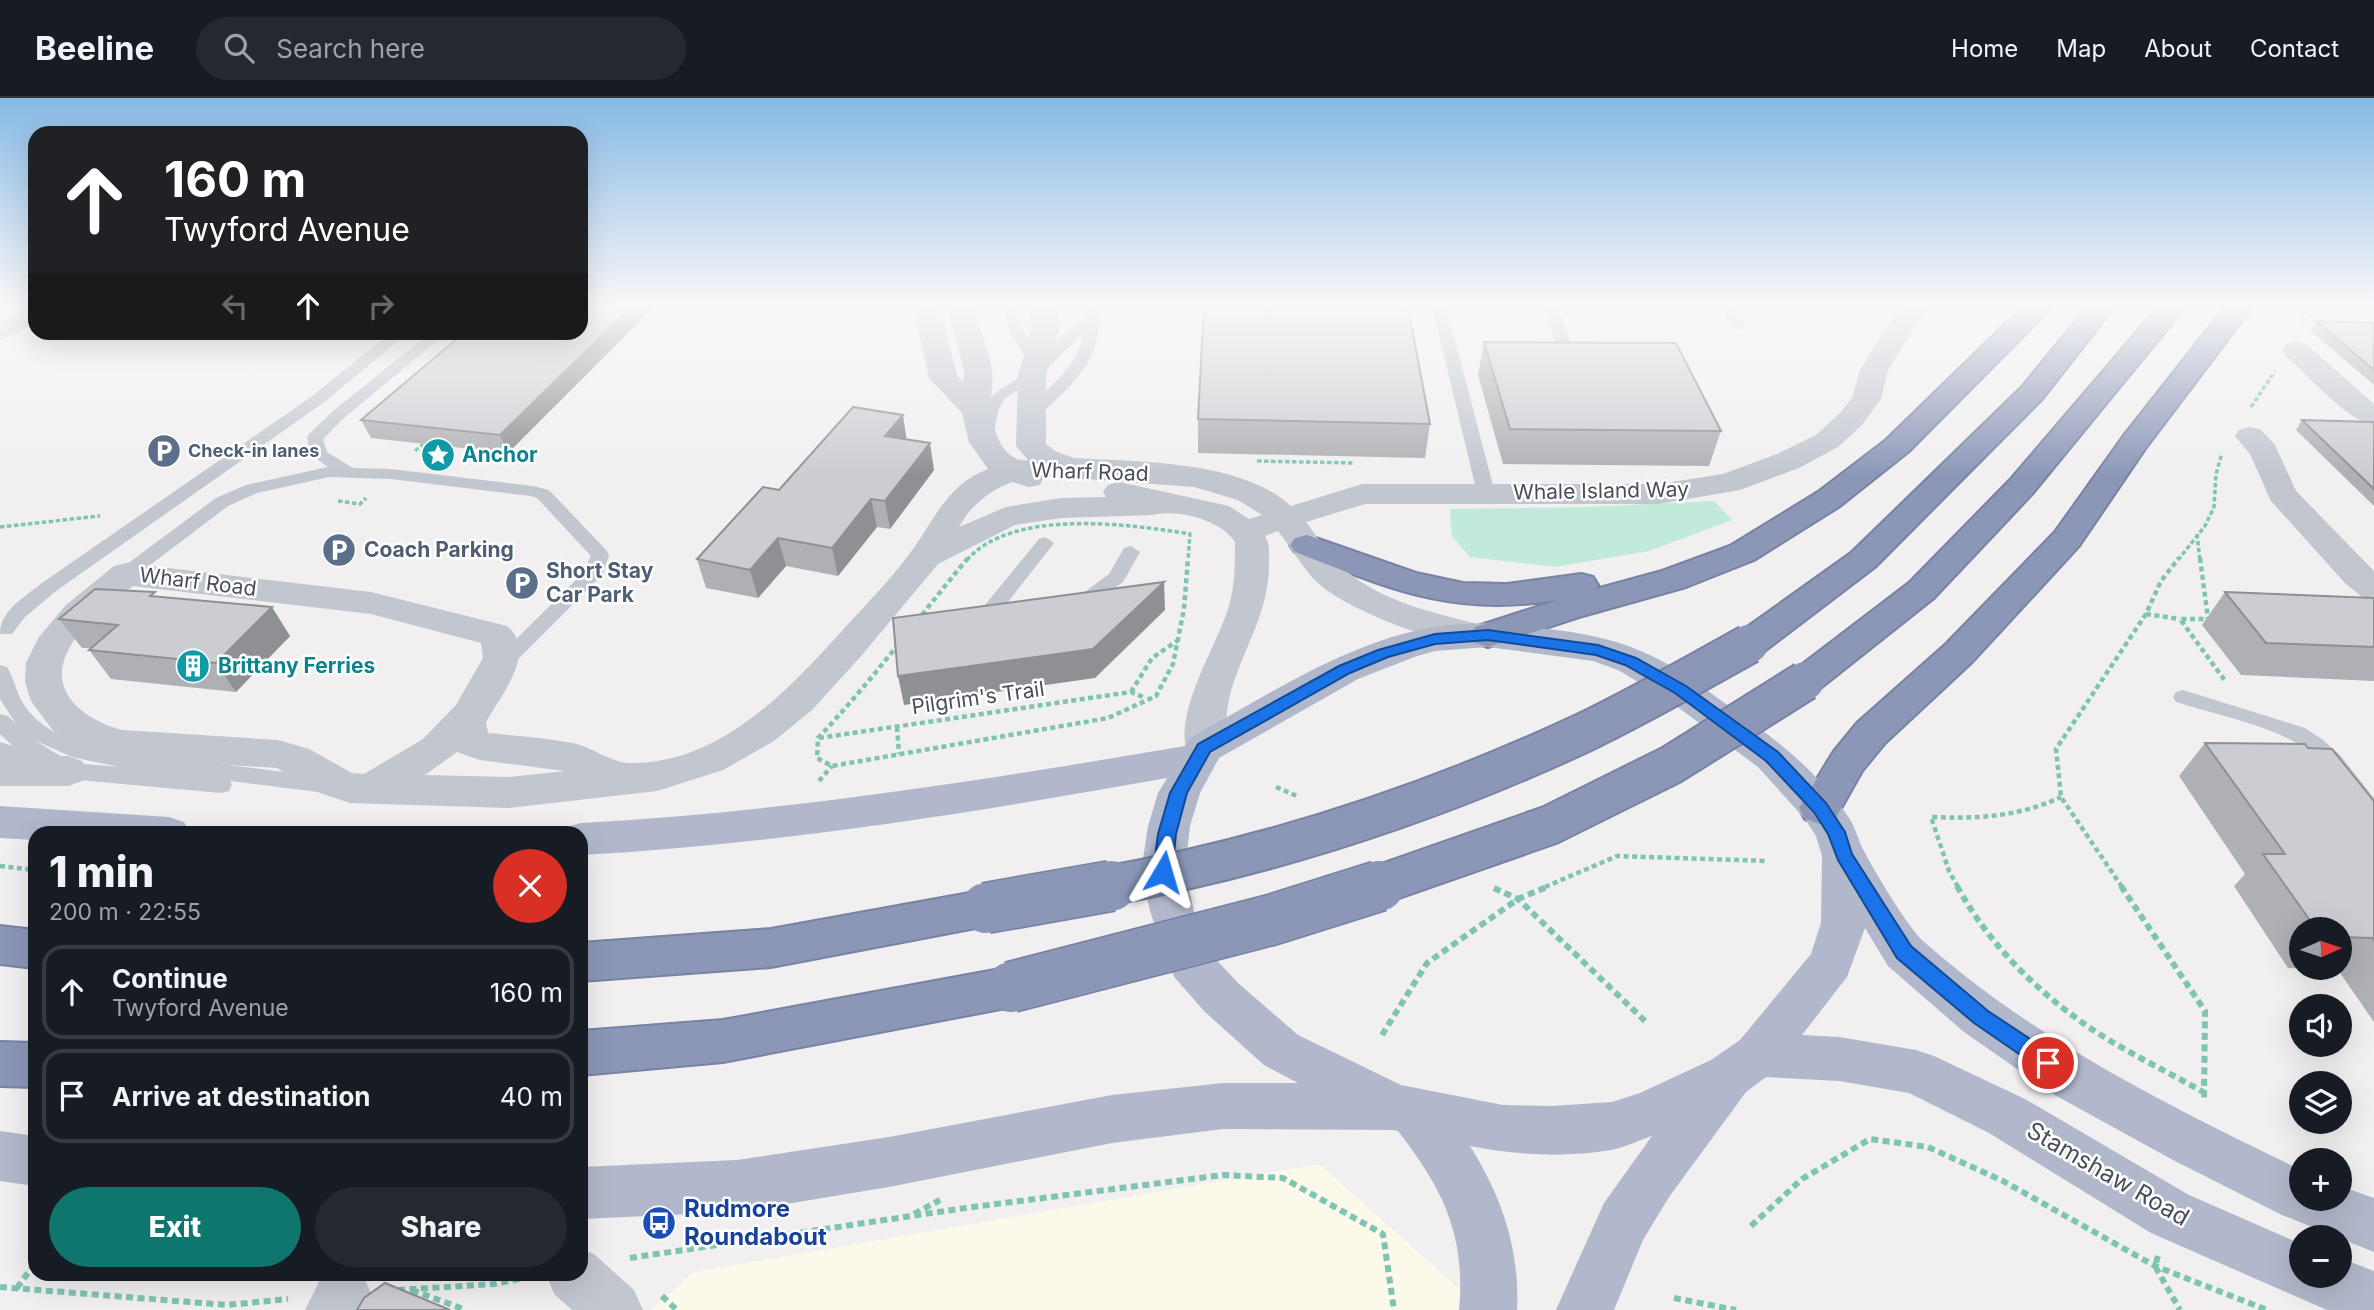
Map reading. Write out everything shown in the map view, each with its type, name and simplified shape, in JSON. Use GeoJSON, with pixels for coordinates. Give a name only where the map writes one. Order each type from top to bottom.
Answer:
{"type":"FeatureCollection","features":[{"type":"Feature","properties":{"kind":"highway"},"geometry":{"type":"LineString","coordinates":[[1484,635],[1566,608],[1710,567],[1742,553],[1829,499],[1898,446],[1983,363]]}},
{"type":"Feature","properties":{"kind":"highway"},"geometry":{"type":"LineString","coordinates":[[588,961],[771,948],[1114,885],[1246,856],[1375,815],[1508,766],[1633,709],[1749,644],[1863,560],[2032,393],[2056,363]]}},
{"type":"Feature","properties":{"kind":"highway"},"geometry":{"type":"LineString","coordinates":[[588,1053],[723,1041],[1011,987],[1271,920],[1381,885],[1550,825],[1671,765],[1805,681],[1922,590],[2021,487],[2126,363]]}},
{"type":"Feature","properties":{"kind":"highway"},"geometry":{"type":"LineString","coordinates":[[1820,808],[1848,761],[1871,733],[1959,653],[2067,539],[2136,440],[2196,363]]}},
{"type":"Feature","properties":{"kind":"highway"},"geometry":{"type":"LineString","coordinates":[[1307,545],[1432,588],[1464,594],[1497,595],[1541,591],[1623,576],[1782,528]]}},
{"type":"Feature","properties":{"kind":"highway"},"geometry":{"type":"LineString","coordinates":[[0,945],[28,948]]}},
{"type":"Feature","properties":{"kind":"highway"},"geometry":{"type":"LineString","coordinates":[[0,1064],[28,1065]]}},
{"type":"Feature","properties":{"kind":"main road"},"geometry":{"type":"LineString","coordinates":[[588,839],[738,828],[907,807],[1029,789],[1201,753],[1288,699],[1383,653],[1435,639],[1484,635],[1598,650],[1631,661],[1680,690],[1772,757],[1820,808],[1836,832],[1844,856],[1904,952],[1981,1017],[2071,1078],[2191,1143],[2289,1191]]}},
{"type":"Feature","properties":{"kind":"main road"},"geometry":{"type":"LineString","coordinates":[[1201,753],[1179,793],[1173,810],[1163,872],[1171,911],[1191,964],[1221,997],[1281,1050],[1404,1109],[1443,1147],[1475,1205],[1489,1264],[1488,1310]]}},
{"type":"Feature","properties":{"kind":"main road"},"geometry":{"type":"LineString","coordinates":[[0,822],[61,826]]}},
{"type":"Feature","properties":{"kind":"main road"},"geometry":{"type":"LineString","coordinates":[[1585,1310],[1601,1268],[1650,1179],[1831,964],[1844,923],[1844,856]]}},
{"type":"Feature","properties":{"kind":"main road","name":"Stamshaw Road"},"geometry":{"type":"LineString","coordinates":[[1743,1066],[1839,1059],[1916,1072],[2007,1116],[2170,1214],[2289,1267]]}},
{"type":"Feature","properties":{"kind":"main road"},"geometry":{"type":"LineString","coordinates":[[588,1192],[737,1186],[889,1162],[1112,1119],[1223,1106],[1404,1109],[1503,1129],[1552,1130],[1612,1126],[1652,1112],[1743,1066]]}},
{"type":"Feature","properties":{"kind":"main road"},"geometry":{"type":"LineString","coordinates":[[0,1156],[28,1160]]}},
{"type":"Feature","properties":{"kind":"main road"},"geometry":{"type":"LineString","coordinates":[[2338,1211],[2374,1225]]}},
{"type":"Feature","properties":{"kind":"main road"},"geometry":{"type":"LineString","coordinates":[[2342,1288],[2374,1300]]}},
{"type":"Feature","properties":{"kind":"street"},"geometry":{"type":"LineString","coordinates":[[939,363],[943,378],[976,411]]}},
{"type":"Feature","properties":{"kind":"street"},"geometry":{"type":"LineString","coordinates":[[976,363],[976,411],[984,442],[992,457],[1011,471],[1043,483],[1106,489],[1217,513],[1245,531],[1252,541],[1252,582],[1246,609],[1210,696],[1201,753]]}},
{"type":"Feature","properties":{"kind":"street"},"geometry":{"type":"LineString","coordinates":[[1035,363],[1030,441],[1035,451],[1044,458],[1073,468]]}},
{"type":"Feature","properties":{"kind":"street","name":"Whale Island Way"},"geometry":{"type":"LineString","coordinates":[[1245,531],[1362,494],[1659,494],[1729,483],[1788,461],[1827,441],[1851,419],[1866,400],[1879,363]]}},
{"type":"Feature","properties":{"kind":"street"},"geometry":{"type":"LineString","coordinates":[[2311,363],[2374,417]]}},
{"type":"Feature","properties":{"kind":"street"},"geometry":{"type":"LineString","coordinates":[[2250,436],[2264,452],[2282,494],[2357,575],[2374,589]]}},
{"type":"Feature","properties":{"kind":"street","name":"Wharf Road"},"geometry":{"type":"LineString","coordinates":[[497,668],[502,658],[501,640],[494,634],[467,627],[371,603],[126,574],[73,620],[49,651],[42,671],[43,688],[54,708],[75,726],[96,738],[136,746],[282,754],[360,788],[522,792],[622,778],[651,777],[684,769],[745,743],[774,723],[888,618],[954,507],[985,482],[1011,471],[1044,467],[1182,477],[1218,483],[1254,495],[1285,517],[1327,572],[1362,598],[1402,614],[1484,635]]}},
{"type":"Feature","properties":{"kind":"street","name":"Wharf Road"},"geometry":{"type":"LineString","coordinates":[[925,557],[986,526],[1022,514],[1060,508],[1098,509],[1175,504]]}},
{"type":"Feature","properties":{"kind":"street"},"geometry":{"type":"LineString","coordinates":[[360,788],[437,749],[468,715],[497,668]]}},
{"type":"Feature","properties":{"kind":"street","name":"Wharf Road"},"geometry":{"type":"LineString","coordinates":[[468,715],[468,737],[471,742],[480,746],[573,758],[622,778]]}},
{"type":"Feature","properties":{"kind":"street"},"geometry":{"type":"LineString","coordinates":[[0,771],[68,771]]}},
{"type":"Feature","properties":{"kind":"lane"},"geometry":{"type":"LineString","coordinates":[[0,649],[5,629],[18,613],[49,587],[317,400],[362,363]]}},
{"type":"Feature","properties":{"kind":"lane"},"geometry":{"type":"LineString","coordinates":[[347,471],[318,455],[315,438],[339,414],[403,363]]}},
{"type":"Feature","properties":{"kind":"lane"},"geometry":{"type":"LineString","coordinates":[[1031,363],[1033,368]]}},
{"type":"Feature","properties":{"kind":"lane"},"geometry":{"type":"LineString","coordinates":[[984,442],[991,408],[999,395],[1039,363]]}},
{"type":"Feature","properties":{"kind":"lane"},"geometry":{"type":"LineString","coordinates":[[1030,416],[1066,381],[1080,363]]}},
{"type":"Feature","properties":{"kind":"lane"},"geometry":{"type":"LineString","coordinates":[[1452,363],[1460,383],[1486,493]]}},
{"type":"Feature","properties":{"kind":"lane"},"geometry":{"type":"LineString","coordinates":[[126,574],[222,502],[237,495],[329,472],[347,471],[533,491],[543,494],[600,555],[596,570],[497,668]]}},
{"type":"Feature","properties":{"kind":"lane"},"geometry":{"type":"LineString","coordinates":[[987,616],[1045,542]]}},
{"type":"Feature","properties":{"kind":"lane"},"geometry":{"type":"LineString","coordinates":[[1056,612],[1082,604],[1116,578],[1132,552]]}},
{"type":"Feature","properties":{"kind":"lane"},"geometry":{"type":"LineString","coordinates":[[954,624],[987,616],[1015,614]]}},
{"type":"Feature","properties":{"kind":"lane"},"geometry":{"type":"LineString","coordinates":[[0,672],[4,688],[18,716],[41,736],[65,749],[98,757],[360,788]]}},
{"type":"Feature","properties":{"kind":"lane"},"geometry":{"type":"LineString","coordinates":[[2183,697],[2297,733],[2332,761],[2374,814]]}},
{"type":"Feature","properties":{"kind":"lane"},"geometry":{"type":"LineString","coordinates":[[0,721],[13,736],[48,762],[68,771]]}},
{"type":"Feature","properties":{"kind":"lane"},"geometry":{"type":"LineString","coordinates":[[0,750],[68,771],[256,788],[360,788]]}},
{"type":"Feature","properties":{"kind":"path"},"geometry":{"type":"LineString","coordinates":[[1256,460],[1353,463]]}},
{"type":"Feature","properties":{"kind":"path"},"geometry":{"type":"LineString","coordinates":[[897,726],[899,754],[1108,718],[1156,696],[1173,664],[1184,609],[1190,534]]}},
{"type":"Feature","properties":{"kind":"path"},"geometry":{"type":"LineString","coordinates":[[2197,534],[2208,619]]}},
{"type":"Feature","properties":{"kind":"path"},"geometry":{"type":"LineString","coordinates":[[2146,614],[2180,619],[2222,619]]}},
{"type":"Feature","properties":{"kind":"path"},"geometry":{"type":"LineString","coordinates":[[2180,619],[2238,699],[2239,715]]}},
{"type":"Feature","properties":{"kind":"path"},"geometry":{"type":"LineString","coordinates":[[1130,692],[1152,657],[1178,640]]}},
{"type":"Feature","properties":{"kind":"path","name":"Pilgrim's Trail"},"geometry":{"type":"LineString","coordinates":[[899,754],[832,766],[817,758],[818,738],[1130,692],[1143,697]]}},
{"type":"Feature","properties":{"kind":"path"},"geometry":{"type":"LineString","coordinates":[[2062,797],[2035,811],[1980,818],[1931,817],[1949,872],[1972,913],[2018,969],[2084,1024],[2205,1094]]}},
{"type":"Feature","properties":{"kind":"path"},"geometry":{"type":"LineString","coordinates":[[1382,1035],[1427,963],[1518,899],[1618,856],[1768,862]]}},
{"type":"Feature","properties":{"kind":"path"},"geometry":{"type":"LineString","coordinates":[[0,866],[28,869]]}},
{"type":"Feature","properties":{"kind":"path"},"geometry":{"type":"LineString","coordinates":[[1751,1226],[1802,1179],[1870,1139],[1928,1147],[2003,1181],[2155,1266],[2267,1310]]}},
{"type":"Feature","properties":{"kind":"path"},"geometry":{"type":"LineString","coordinates":[[603,1281],[965,1208],[1209,1177],[1283,1178],[1382,1234],[1394,1310]]}},
{"type":"Feature","properties":{"kind":"path"},"geometry":{"type":"LineString","coordinates":[[2155,1266],[2180,1310]]}},
{"type":"Feature","properties":{"kind":"path"},"geometry":{"type":"LineString","coordinates":[[17,1289],[28,1273]]}},
{"type":"Feature","properties":{"kind":"path"},"geometry":{"type":"LineString","coordinates":[[0,1287],[227,1305]]}},
{"type":"Feature","properties":{"kind":"path"},"geometry":{"type":"LineString","coordinates":[[401,1300],[410,1290],[466,1310]]}},
{"type":"Feature","properties":{"kind":"path"},"geometry":{"type":"LineString","coordinates":[[1674,1298],[1736,1310]]}},
{"type":"Feature","properties":{"kind":"shaded area"},"geometry":{"type":"Polygon","coordinates":[[[1319,1164],[1483,1310],[651,1310],[694,1272],[1319,1164]]]}},
{"type":"Feature","properties":{"kind":"green space"},"geometry":{"type":"Polygon","coordinates":[[[1714,501],[1732,520],[1649,551],[1555,567],[1470,557],[1452,536],[1450,509],[1587,507],[1714,501]]]}},
{"type":"Feature","properties":{"kind":"building"},"geometry":{"type":"Polygon","coordinates":[[[429,363],[574,363],[500,435],[361,420],[429,363]]]}},
{"type":"Feature","properties":{"kind":"building"},"geometry":{"type":"Polygon","coordinates":[[[1201,363],[1418,363],[1430,424],[1198,419],[1201,363]]]}},
{"type":"Feature","properties":{"kind":"building"},"geometry":{"type":"Polygon","coordinates":[[[1490,363],[1686,363],[1721,431],[1510,429],[1490,363]]]}},
{"type":"Feature","properties":{"kind":"building"},"geometry":{"type":"Polygon","coordinates":[[[2365,363],[2374,363],[2374,370],[2365,363]]]}},
{"type":"Feature","properties":{"kind":"building"},"geometry":{"type":"Polygon","coordinates":[[[853,407],[903,415],[885,436],[930,443],[885,501],[871,499],[832,548],[778,538],[750,570],[697,559],[763,487],[779,490],[853,407]]]}},
{"type":"Feature","properties":{"kind":"building"},"geometry":{"type":"Polygon","coordinates":[[[2302,420],[2374,422],[2374,489],[2302,420]]]}},
{"type":"Feature","properties":{"kind":"building"},"geometry":{"type":"Polygon","coordinates":[[[1164,582],[1093,649],[898,676],[893,618],[1164,582]]]}},
{"type":"Feature","properties":{"kind":"building"},"geometry":{"type":"Polygon","coordinates":[[[95,589],[155,592],[150,596],[272,607],[216,663],[89,650],[118,625],[59,619],[95,589]]]}},
{"type":"Feature","properties":{"kind":"building"},"geometry":{"type":"Polygon","coordinates":[[[2225,592],[2374,598],[2374,647],[2266,643],[2225,592]]]}},
{"type":"Feature","properties":{"kind":"building"},"geometry":{"type":"Polygon","coordinates":[[[2205,743],[2305,744],[2308,748],[2332,749],[2374,801],[2374,940],[2352,937],[2352,917],[2308,917],[2263,854],[2285,854],[2205,743]]]}},
{"type":"Feature","properties":{"kind":"building"},"geometry":{"type":"Polygon","coordinates":[[[385,1283],[450,1310],[357,1310],[364,1298],[385,1283]]]}},
{"type":"Feature","properties":{"kind":"place","name":"Check-in lanes"},"geometry":{"type":"Point","coordinates":[164,451]}},
{"type":"Feature","properties":{"kind":"place","name":"Anchor"},"geometry":{"type":"Point","coordinates":[438,455]}},
{"type":"Feature","properties":{"kind":"place","name":"Coach Parking"},"geometry":{"type":"Point","coordinates":[339,550]}},
{"type":"Feature","properties":{"kind":"place","name":"Short Stay Car Park"},"geometry":{"type":"Point","coordinates":[522,583]}},
{"type":"Feature","properties":{"kind":"place","name":"Brittany Ferries"},"geometry":{"type":"Point","coordinates":[193,666]}},
{"type":"Feature","properties":{"kind":"place","name":"Rudmore Roundabout"},"geometry":{"type":"Point","coordinates":[659,1223]}},
{"type":"Feature","properties":{"kind":"route"},"geometry":{"type":"LineString","coordinates":[[1163,872],[1167,834],[1173,810],[1179,793],[1204,748],[1288,699],[1383,653],[1435,639],[1488,635],[1598,650],[1631,661],[1680,690],[1772,757],[1820,808],[1836,832],[1844,856],[1904,952],[1981,1017],[2048,1063]]}}]}
